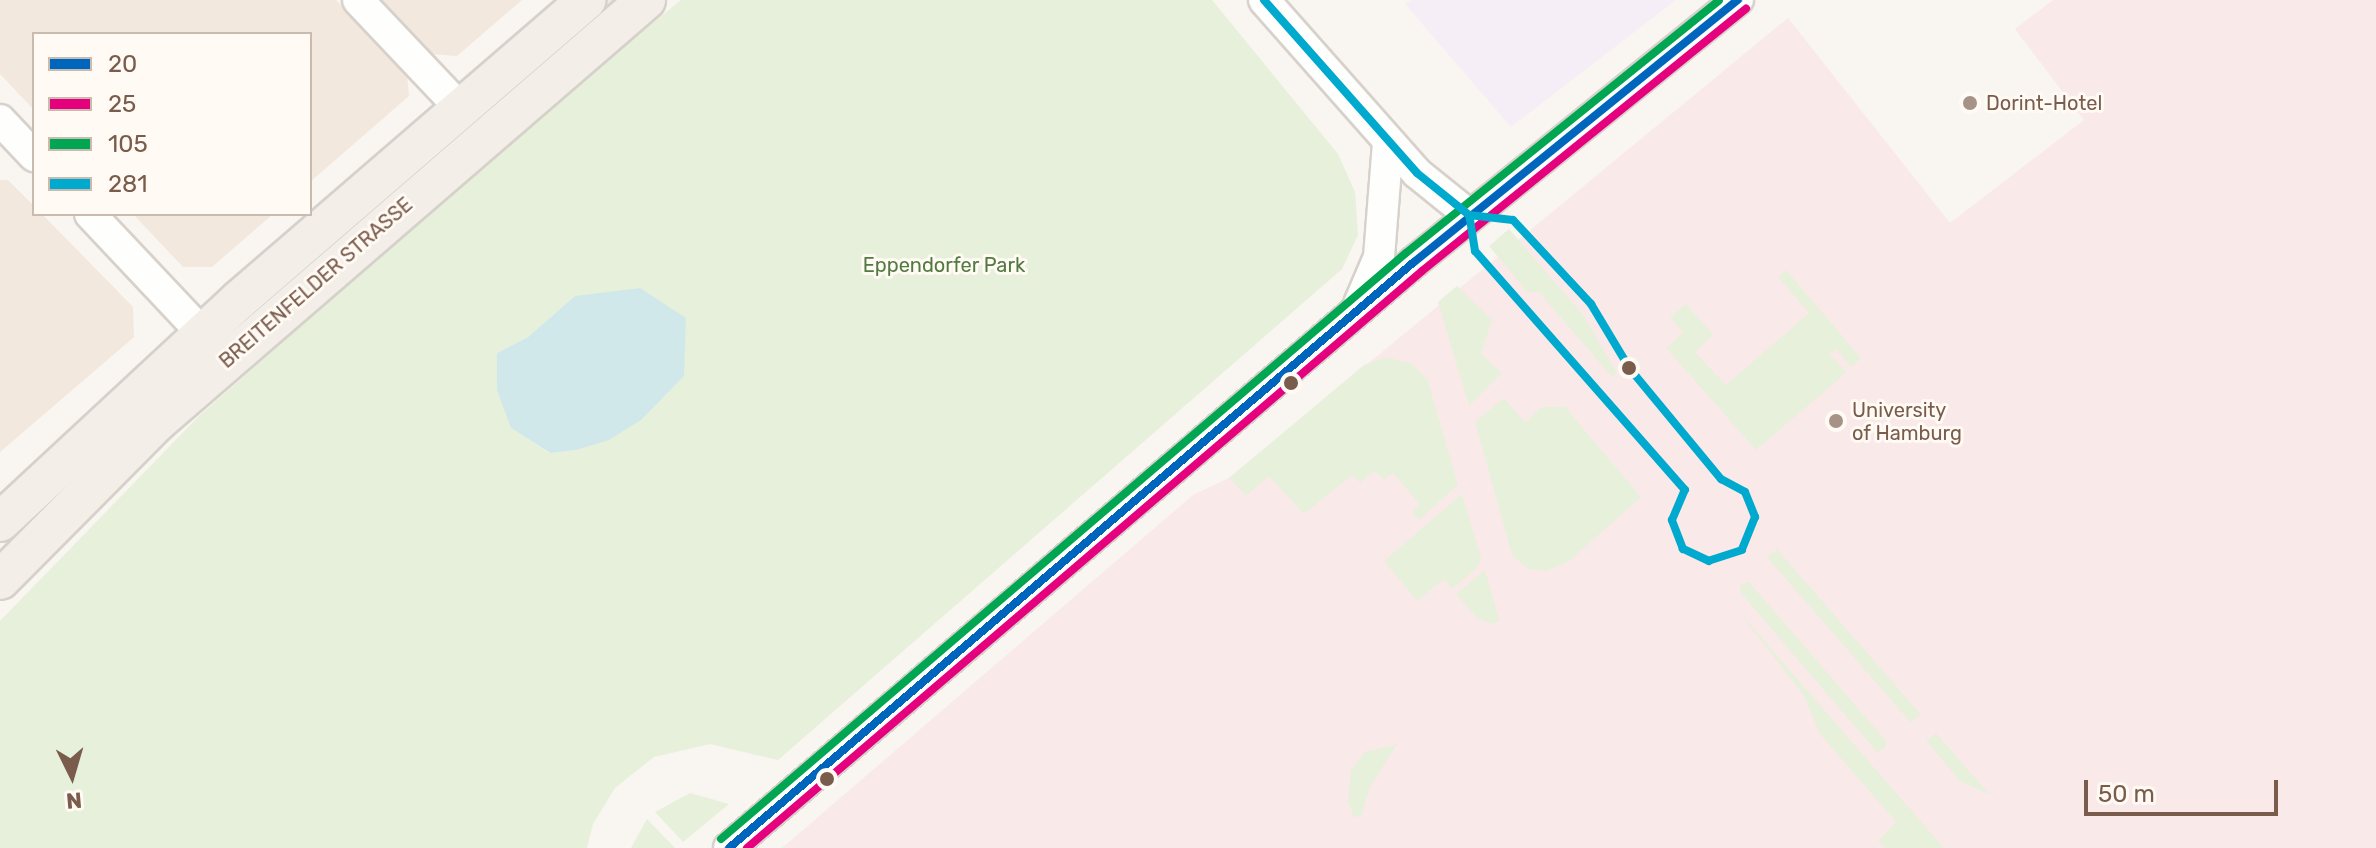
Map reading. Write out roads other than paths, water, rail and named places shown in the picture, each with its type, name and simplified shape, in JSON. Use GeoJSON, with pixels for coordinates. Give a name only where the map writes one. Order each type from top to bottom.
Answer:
{"type":"FeatureCollection","features":[{"type":"Feature","properties":{"kind":"main road","name":"BREITENFELDER STRASSE"},"geometry":{"type":"LineString","coordinates":[[0,522],[202,333],[586,0]]}},
{"type":"Feature","properties":{"kind":"main road","name":"BREITENFELDER STRASSE"},"geometry":{"type":"LineString","coordinates":[[0,580],[157,422],[646,0]]}},
{"type":"Feature","properties":{"kind":"street"},"geometry":{"type":"LineString","coordinates":[[358,0],[460,108]]}},
{"type":"Feature","properties":{"kind":"street"},"geometry":{"type":"LineString","coordinates":[[1264,0],[1425,182],[1469,215]]}},
{"type":"Feature","properties":{"kind":"street"},"geometry":{"type":"LineString","coordinates":[[729,848],[1469,215],[1738,0]]}},
{"type":"Feature","properties":{"kind":"street"},"geometry":{"type":"LineString","coordinates":[[1353,314],[1379,257],[1388,143]]}},
{"type":"Feature","properties":{"kind":"street"},"geometry":{"type":"LineString","coordinates":[[92,216],[202,333]]}},
{"type":"Feature","properties":{"kind":"water"},"geometry":{"type":"Polygon","coordinates":[[[640,288],[686,318],[684,376],[641,420],[609,440],[576,450],[550,453],[511,428],[497,390],[497,353],[528,337],[575,296],[640,288]]]}},
{"type":"Feature","properties":{"kind":"place","name":"Dorint-Hotel"},"geometry":{"type":"Point","coordinates":[1970,103]}},
{"type":"Feature","properties":{"kind":"place","name":"University of Hamburg"},"geometry":{"type":"Point","coordinates":[1836,421]}},
{"type":"Feature","properties":{"kind":"park label","name":"Eppendorfer Park"},"geometry":{"type":"Point","coordinates":[944,265]}}]}
